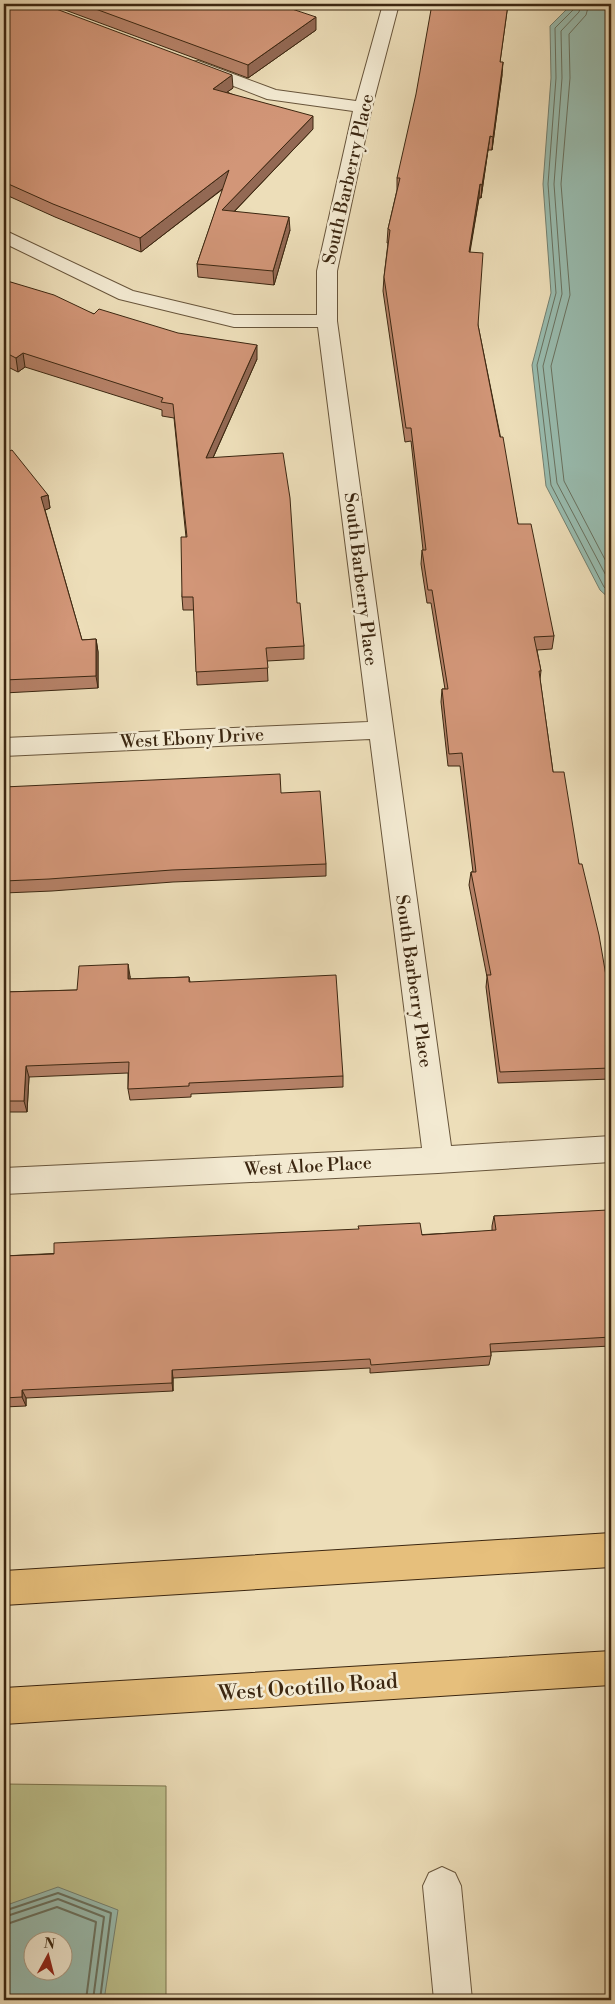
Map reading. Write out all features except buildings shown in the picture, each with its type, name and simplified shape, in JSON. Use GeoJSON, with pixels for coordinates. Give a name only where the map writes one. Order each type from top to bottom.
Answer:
{"type":"FeatureCollection","features":[{"type":"Feature","properties":{"kind":"main road"},"geometry":{"type":"LineString","coordinates":[[4,1588],[611,1550]]}},
{"type":"Feature","properties":{"kind":"main road","name":"West Ocotillo Road"},"geometry":{"type":"LineString","coordinates":[[4,1706],[611,1668]]}},
{"type":"Feature","properties":{"kind":"street","name":"South Barberry Place"},"geometry":{"type":"LineString","coordinates":[[391,4],[363,107],[327,272],[327,321],[438,1160]]}},
{"type":"Feature","properties":{"kind":"street"},"geometry":{"type":"LineString","coordinates":[[180,60],[273,94],[363,107]]}},
{"type":"Feature","properties":{"kind":"street"},"geometry":{"type":"LineString","coordinates":[[4,236],[126,295],[234,321],[327,321]]}},
{"type":"Feature","properties":{"kind":"street","name":"West Ebony Drive"},"geometry":{"type":"LineString","coordinates":[[4,747],[381,730]]}},
{"type":"Feature","properties":{"kind":"street","name":"West Aloe Place"},"geometry":{"type":"LineString","coordinates":[[4,1181],[438,1160],[611,1149]]}},
{"type":"Feature","properties":{"kind":"street"},"geometry":{"type":"LineString","coordinates":[[442,1886],[453,2000]]}},
{"type":"Feature","properties":{"kind":"green space"},"geometry":{"type":"Polygon","coordinates":[[[4,1784],[166,1786],[166,2000],[4,2000],[4,1784]]]}},
{"type":"Feature","properties":{"kind":"water"},"geometry":{"type":"Polygon","coordinates":[[[572,4],[611,4],[611,600],[600,590],[546,486],[532,365],[551,293],[543,184],[551,78],[550,26],[572,4]]]}},
{"type":"Feature","properties":{"kind":"water"},"geometry":{"type":"Polygon","coordinates":[[[58,1887],[118,1910],[104,2000],[4,2000],[4,1906],[58,1887]]]}}]}
